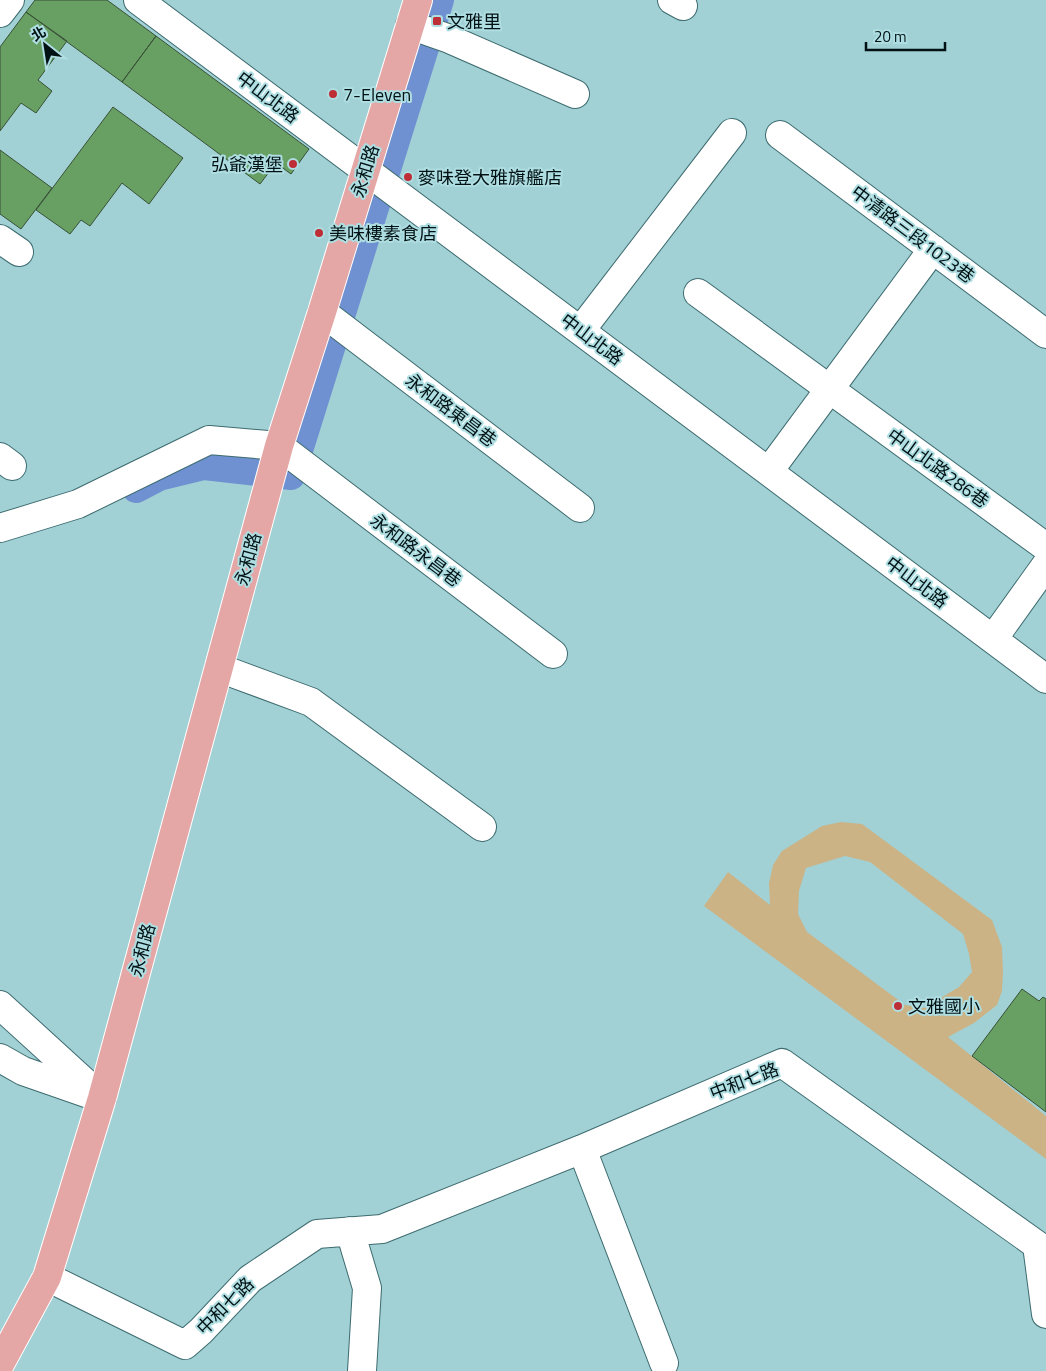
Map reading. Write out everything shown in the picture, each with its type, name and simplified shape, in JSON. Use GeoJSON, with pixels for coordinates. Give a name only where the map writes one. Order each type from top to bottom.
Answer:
{"type":"FeatureCollection","features":[{"type":"Feature","properties":{"kind":"main road","name":"永和路"},"geometry":{"type":"LineString","coordinates":[[0,1364],[47,1277],[102,1098],[279,447],[323,313],[413,17]]}},
{"type":"Feature","properties":{"kind":"street"},"geometry":{"type":"LineString","coordinates":[[0,13],[10,0]]}},
{"type":"Feature","properties":{"kind":"street","name":"中山北路"},"geometry":{"type":"LineString","coordinates":[[138,0],[1046,679]]}},
{"type":"Feature","properties":{"kind":"street","name":"永和路"},"geometry":{"type":"LineString","coordinates":[[413,17],[447,38],[574,94]]}},
{"type":"Feature","properties":{"kind":"street"},"geometry":{"type":"LineString","coordinates":[[581,330],[732,132]]}},
{"type":"Feature","properties":{"kind":"street","name":"中清路三段1023巷"},"geometry":{"type":"LineString","coordinates":[[780,135],[1046,334]]}},
{"type":"Feature","properties":{"kind":"street"},"geometry":{"type":"LineString","coordinates":[[769,471],[933,249]]}},
{"type":"Feature","properties":{"kind":"street","name":"中山北路286巷"},"geometry":{"type":"LineString","coordinates":[[698,293],[1046,547]]}},
{"type":"Feature","properties":{"kind":"street","name":"永和路東昌巷"},"geometry":{"type":"LineString","coordinates":[[323,313],[580,508]]}},
{"type":"Feature","properties":{"kind":"street"},"geometry":{"type":"LineString","coordinates":[[0,528],[78,504],[209,440],[279,447]]}},
{"type":"Feature","properties":{"kind":"street","name":"永和路永昌巷"},"geometry":{"type":"LineString","coordinates":[[279,447],[554,654]]}},
{"type":"Feature","properties":{"kind":"street"},"geometry":{"type":"LineString","coordinates":[[993,639],[1046,565]]}},
{"type":"Feature","properties":{"kind":"street"},"geometry":{"type":"LineString","coordinates":[[219,668],[311,702],[482,827]]}},
{"type":"Feature","properties":{"kind":"street"},"geometry":{"type":"LineString","coordinates":[[0,1005],[102,1098]]}},
{"type":"Feature","properties":{"kind":"street"},"geometry":{"type":"LineString","coordinates":[[0,1058],[23,1070],[102,1098]]}},
{"type":"Feature","properties":{"kind":"street","name":"中和七路"},"geometry":{"type":"LineString","coordinates":[[47,1277],[185,1345],[201,1331],[250,1278],[317,1234],[382,1229],[582,1149],[782,1063],[1037,1245],[1046,1314]]}},
{"type":"Feature","properties":{"kind":"street"},"geometry":{"type":"LineString","coordinates":[[582,1149],[664,1363]]}},
{"type":"Feature","properties":{"kind":"street"},"geometry":{"type":"LineString","coordinates":[[350,1231],[367,1288],[362,1371]]}},
{"type":"Feature","properties":{"kind":"shaded area"},"geometry":{"type":"Polygon","coordinates":[[[841,822],[862,824],[992,920],[1002,947],[1002,991],[997,1005],[974,1023],[948,1037],[1046,1116],[1046,1159],[704,906],[728,872],[770,905],[769,883],[773,865],[782,851],[822,826],[841,822]],[[845,856],[806,868],[799,891],[798,914],[807,932],[905,1005],[924,1008],[959,987],[972,972],[963,934],[870,862],[845,856]]]}},
{"type":"Feature","properties":{"kind":"building"},"geometry":{"type":"Polygon","coordinates":[[[35,0],[107,0],[156,36],[122,82],[26,12],[35,0]]]}},
{"type":"Feature","properties":{"kind":"building"},"geometry":{"type":"Polygon","coordinates":[[[26,12],[67,41],[38,80],[52,91],[36,113],[21,103],[0,131],[0,47],[26,12]]]}},
{"type":"Feature","properties":{"kind":"building"},"geometry":{"type":"Polygon","coordinates":[[[156,36],[309,149],[291,174],[276,163],[260,184],[122,82],[156,36]]]}},
{"type":"Feature","properties":{"kind":"building"},"geometry":{"type":"Polygon","coordinates":[[[113,107],[183,158],[149,204],[122,183],[90,226],[81,220],[70,234],[36,210],[113,107]]]}},
{"type":"Feature","properties":{"kind":"building"},"geometry":{"type":"Polygon","coordinates":[[[0,150],[52,188],[21,229],[0,214],[0,150]]]}},
{"type":"Feature","properties":{"kind":"building"},"geometry":{"type":"Polygon","coordinates":[[[1022,989],[1039,1001],[1043,997],[1046,999],[1046,1112],[972,1056],[1022,989]]]}},
{"type":"Feature","properties":{"kind":"waterway"},"geometry":{"type":"LineString","coordinates":[[136,489],[159,477],[204,466],[291,476],[440,0]]}},
{"type":"Feature","properties":{"kind":"place","name":"文雅里"},"geometry":{"type":"Point","coordinates":[437,21]}},
{"type":"Feature","properties":{"kind":"place","name":"7-Eleven"},"geometry":{"type":"Point","coordinates":[333,94]}},
{"type":"Feature","properties":{"kind":"place","name":"弘爺漢堡"},"geometry":{"type":"Point","coordinates":[293,164]}},
{"type":"Feature","properties":{"kind":"place","name":"麥味登大雅旗艦店"},"geometry":{"type":"Point","coordinates":[408,177]}},
{"type":"Feature","properties":{"kind":"place","name":"美味樓素食店"},"geometry":{"type":"Point","coordinates":[319,233]}},
{"type":"Feature","properties":{"kind":"place","name":"文雅國小"},"geometry":{"type":"Point","coordinates":[898,1006]}}]}
